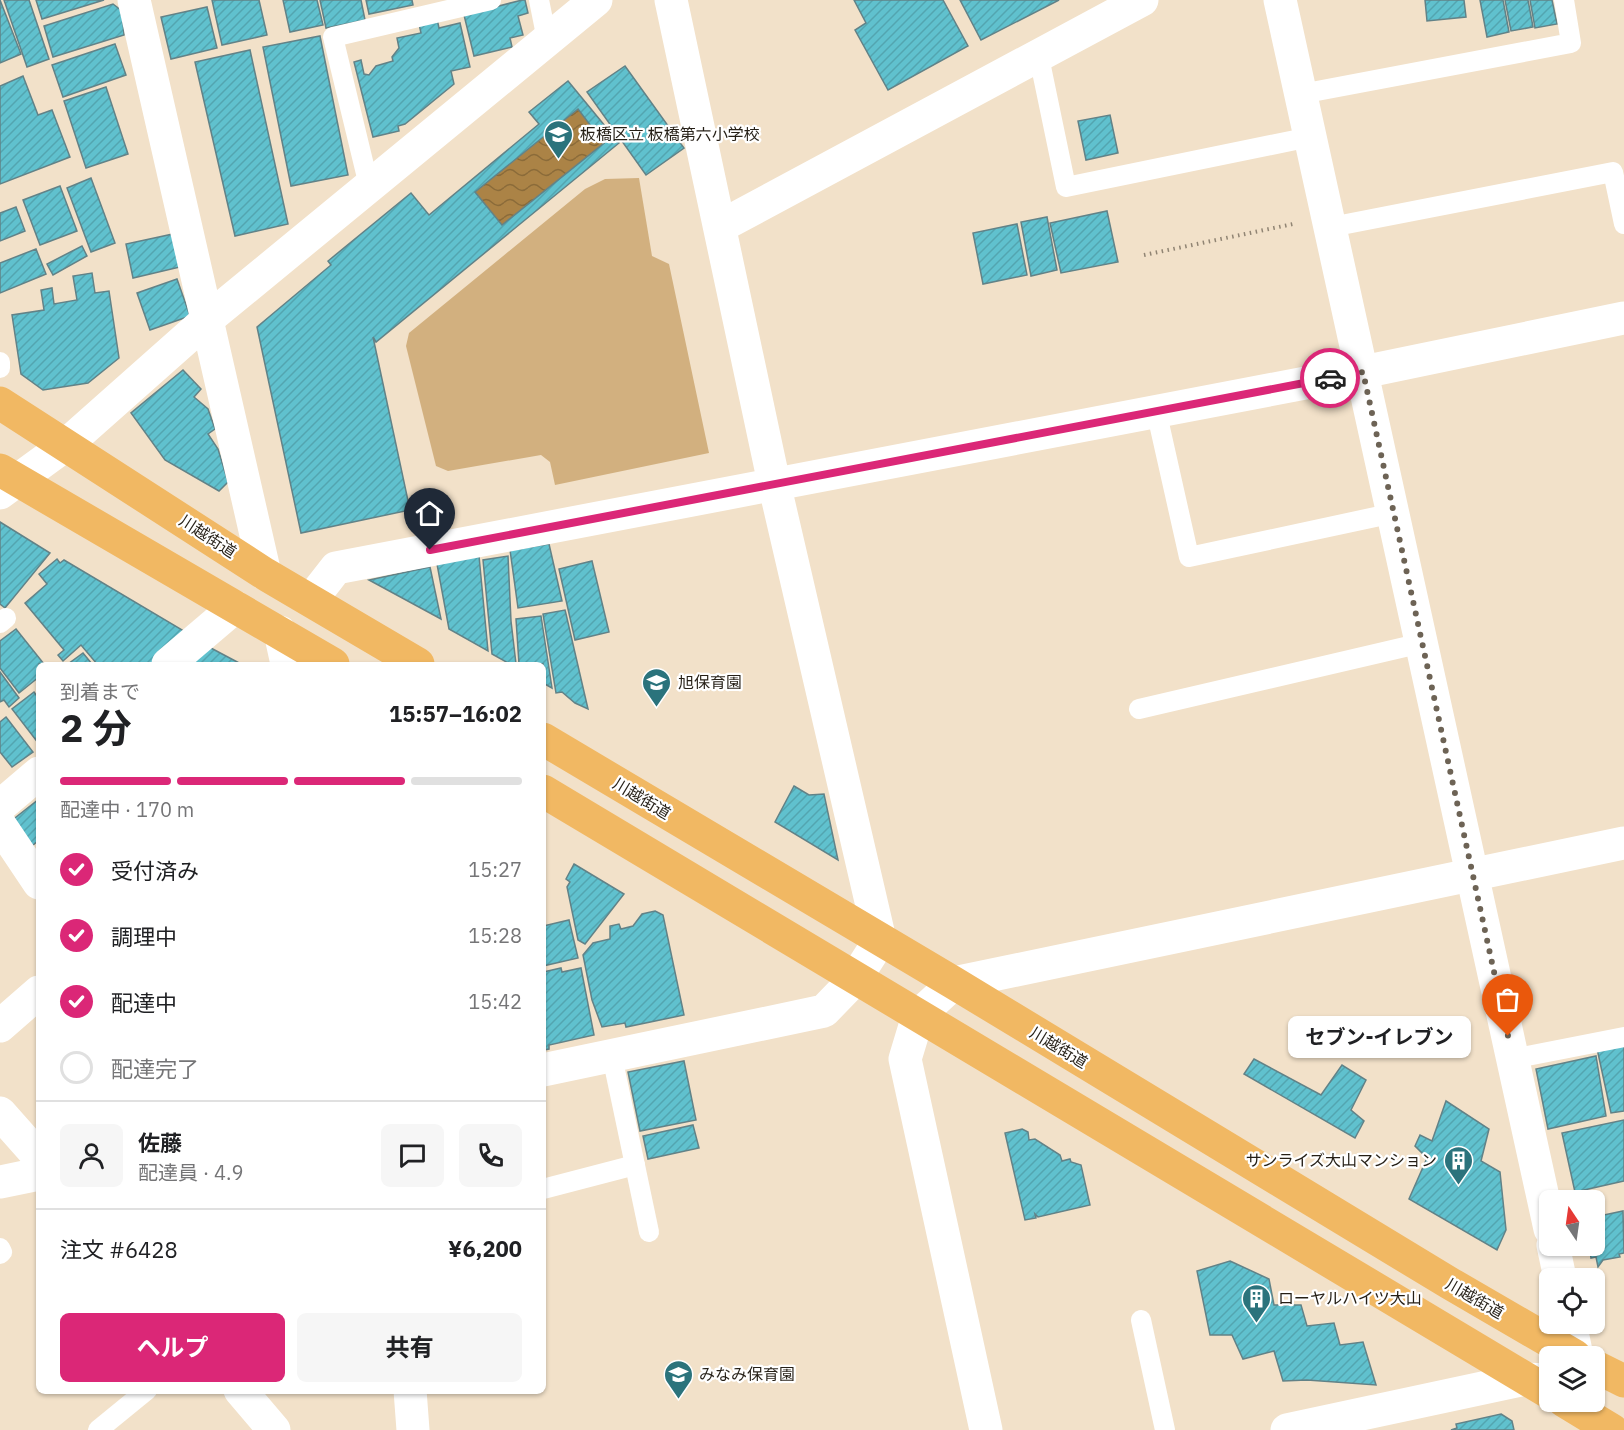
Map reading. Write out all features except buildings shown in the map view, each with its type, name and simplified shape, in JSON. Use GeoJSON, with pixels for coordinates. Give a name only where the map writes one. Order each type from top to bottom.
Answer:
{"type":"FeatureCollection","features":[{"type":"Feature","properties":{"kind":"highway","name":"川越街道"},"geometry":{"type":"LineString","coordinates":[[0,403],[67,444],[265,574],[415,662]]}},
{"type":"Feature","properties":{"kind":"highway"},"geometry":{"type":"LineString","coordinates":[[5,481],[280,632],[330,662]]}},
{"type":"Feature","properties":{"kind":"highway","name":"川越街道"},"geometry":{"type":"LineString","coordinates":[[546,741],[954,983],[1451,1284],[1559,1346]]}},
{"type":"Feature","properties":{"kind":"highway"},"geometry":{"type":"LineString","coordinates":[[546,793],[855,979],[1539,1383]]}},
{"type":"Feature","properties":{"kind":"highway"},"geometry":{"type":"LineString","coordinates":[[1605,1372],[1624,1382]]}},
{"type":"Feature","properties":{"kind":"street"},"geometry":{"type":"LineString","coordinates":[[134,0],[209,318],[265,574]]}},
{"type":"Feature","properties":{"kind":"street"},"geometry":{"type":"LineString","coordinates":[[5,481],[67,444],[209,318],[596,0]]}},
{"type":"Feature","properties":{"kind":"street"},"geometry":{"type":"LineString","coordinates":[[546,1069],[824,1011],[855,979],[880,940],[774,483],[671,0]]}},
{"type":"Feature","properties":{"kind":"street"},"geometry":{"type":"LineString","coordinates":[[721,226],[1142,0]]}},
{"type":"Feature","properties":{"kind":"street"},"geometry":{"type":"LineString","coordinates":[[1280,0],[1541,1190]]}},
{"type":"Feature","properties":{"kind":"street"},"geometry":{"type":"LineString","coordinates":[[311,600],[336,568],[1363,372],[1624,318]]}},
{"type":"Feature","properties":{"kind":"street"},"geometry":{"type":"LineString","coordinates":[[170,662],[235,607]]}},
{"type":"Feature","properties":{"kind":"street"},"geometry":{"type":"LineString","coordinates":[[280,632],[287,662]]}},
{"type":"Feature","properties":{"kind":"street"},"geometry":{"type":"LineString","coordinates":[[36,777],[2,828],[36,879]]}},
{"type":"Feature","properties":{"kind":"street"},"geometry":{"type":"LineString","coordinates":[[986,1430],[905,1059],[918,1016],[954,983],[1624,843]]}},
{"type":"Feature","properties":{"kind":"street"},"geometry":{"type":"LineString","coordinates":[[0,1026],[36,995]]}},
{"type":"Feature","properties":{"kind":"street"},"geometry":{"type":"LineString","coordinates":[[0,1113],[36,1154]]}},
{"type":"Feature","properties":{"kind":"street"},"geometry":{"type":"LineString","coordinates":[[0,1182],[36,1175]]}},
{"type":"Feature","properties":{"kind":"street"},"geometry":{"type":"LineString","coordinates":[[1605,1382],[1624,1382]]}},
{"type":"Feature","properties":{"kind":"street"},"geometry":{"type":"LineString","coordinates":[[1287,1430],[1539,1384]]}},
{"type":"Feature","properties":{"kind":"street"},"geometry":{"type":"LineString","coordinates":[[243,1394],[274,1430]]}},
{"type":"Feature","properties":{"kind":"street"},"geometry":{"type":"LineString","coordinates":[[410,1394],[413,1430]]}},
{"type":"Feature","properties":{"kind":"lane"},"geometry":{"type":"LineString","coordinates":[[369,186],[333,37],[491,0]]}},
{"type":"Feature","properties":{"kind":"lane"},"geometry":{"type":"LineString","coordinates":[[539,0],[547,40]]}},
{"type":"Feature","properties":{"kind":"lane"},"geometry":{"type":"LineString","coordinates":[[1301,94],[1571,43],[1564,0]]}},
{"type":"Feature","properties":{"kind":"lane"},"geometry":{"type":"LineString","coordinates":[[1039,57],[1066,187],[1310,137]]}},
{"type":"Feature","properties":{"kind":"lane"},"geometry":{"type":"LineString","coordinates":[[1330,222],[1613,172],[1624,224]]}},
{"type":"Feature","properties":{"kind":"lane"},"geometry":{"type":"LineString","coordinates":[[0,362],[0,368]]}},
{"type":"Feature","properties":{"kind":"lane"},"geometry":{"type":"LineString","coordinates":[[1156,410],[1190,557],[1394,513]]}},
{"type":"Feature","properties":{"kind":"lane"},"geometry":{"type":"LineString","coordinates":[[1138,709],[1422,643]]}},
{"type":"Feature","properties":{"kind":"lane"},"geometry":{"type":"LineString","coordinates":[[1512,1059],[1624,1037]]}},
{"type":"Feature","properties":{"kind":"lane"},"geometry":{"type":"LineString","coordinates":[[612,1056],[649,1232]]}},
{"type":"Feature","properties":{"kind":"lane"},"geometry":{"type":"LineString","coordinates":[[546,1188],[635,1165]]}},
{"type":"Feature","properties":{"kind":"lane"},"geometry":{"type":"LineString","coordinates":[[0,1248],[2,1252],[0,1254]]}},
{"type":"Feature","properties":{"kind":"lane"},"geometry":{"type":"LineString","coordinates":[[1141,1320],[1165,1430]]}},
{"type":"Feature","properties":{"kind":"lane"},"geometry":{"type":"LineString","coordinates":[[98,1430],[142,1394]]}},
{"type":"Feature","properties":{"kind":"path"},"geometry":{"type":"LineString","coordinates":[[1144,255],[1330,222]]}},
{"type":"Feature","properties":{"kind":"shaded area"},"geometry":{"type":"Polygon","coordinates":[[[639,178],[652,256],[669,264],[709,453],[555,485],[550,462],[541,455],[448,471],[436,466],[406,346],[409,333],[585,189],[605,179],[639,178]]]}},
{"type":"Feature","properties":{"kind":"water"},"geometry":{"type":"Polygon","coordinates":[[[578,109],[604,143],[502,225],[475,192],[578,109]]]}},
{"type":"Feature","properties":{"kind":"way so far"},"geometry":{"type":"LineString","coordinates":[[1330,378],[1363,372],[1508,1036]]}},
{"type":"Feature","properties":{"kind":"place","name":"板橋区立 板橋第六小学校"},"geometry":{"type":"Point","coordinates":[559,160]}},
{"type":"Feature","properties":{"kind":"place","name":"旭保育園"},"geometry":{"type":"Point","coordinates":[657,708]}},
{"type":"Feature","properties":{"kind":"place","name":"セブン-イレブン"},"geometry":{"type":"Point","coordinates":[1508,1036]}},
{"type":"Feature","properties":{"kind":"place","name":"サンライズ大山マンション"},"geometry":{"type":"Point","coordinates":[1458,1186]}},
{"type":"Feature","properties":{"kind":"place","name":"ローヤルハイツ大山"},"geometry":{"type":"Point","coordinates":[1257,1324]}},
{"type":"Feature","properties":{"kind":"place","name":"みなみ保育園"},"geometry":{"type":"Point","coordinates":[678,1400]}},
{"type":"Feature","properties":{"kind":"route"},"geometry":{"type":"LineString","coordinates":[[430,550],[1330,378]]}}]}
